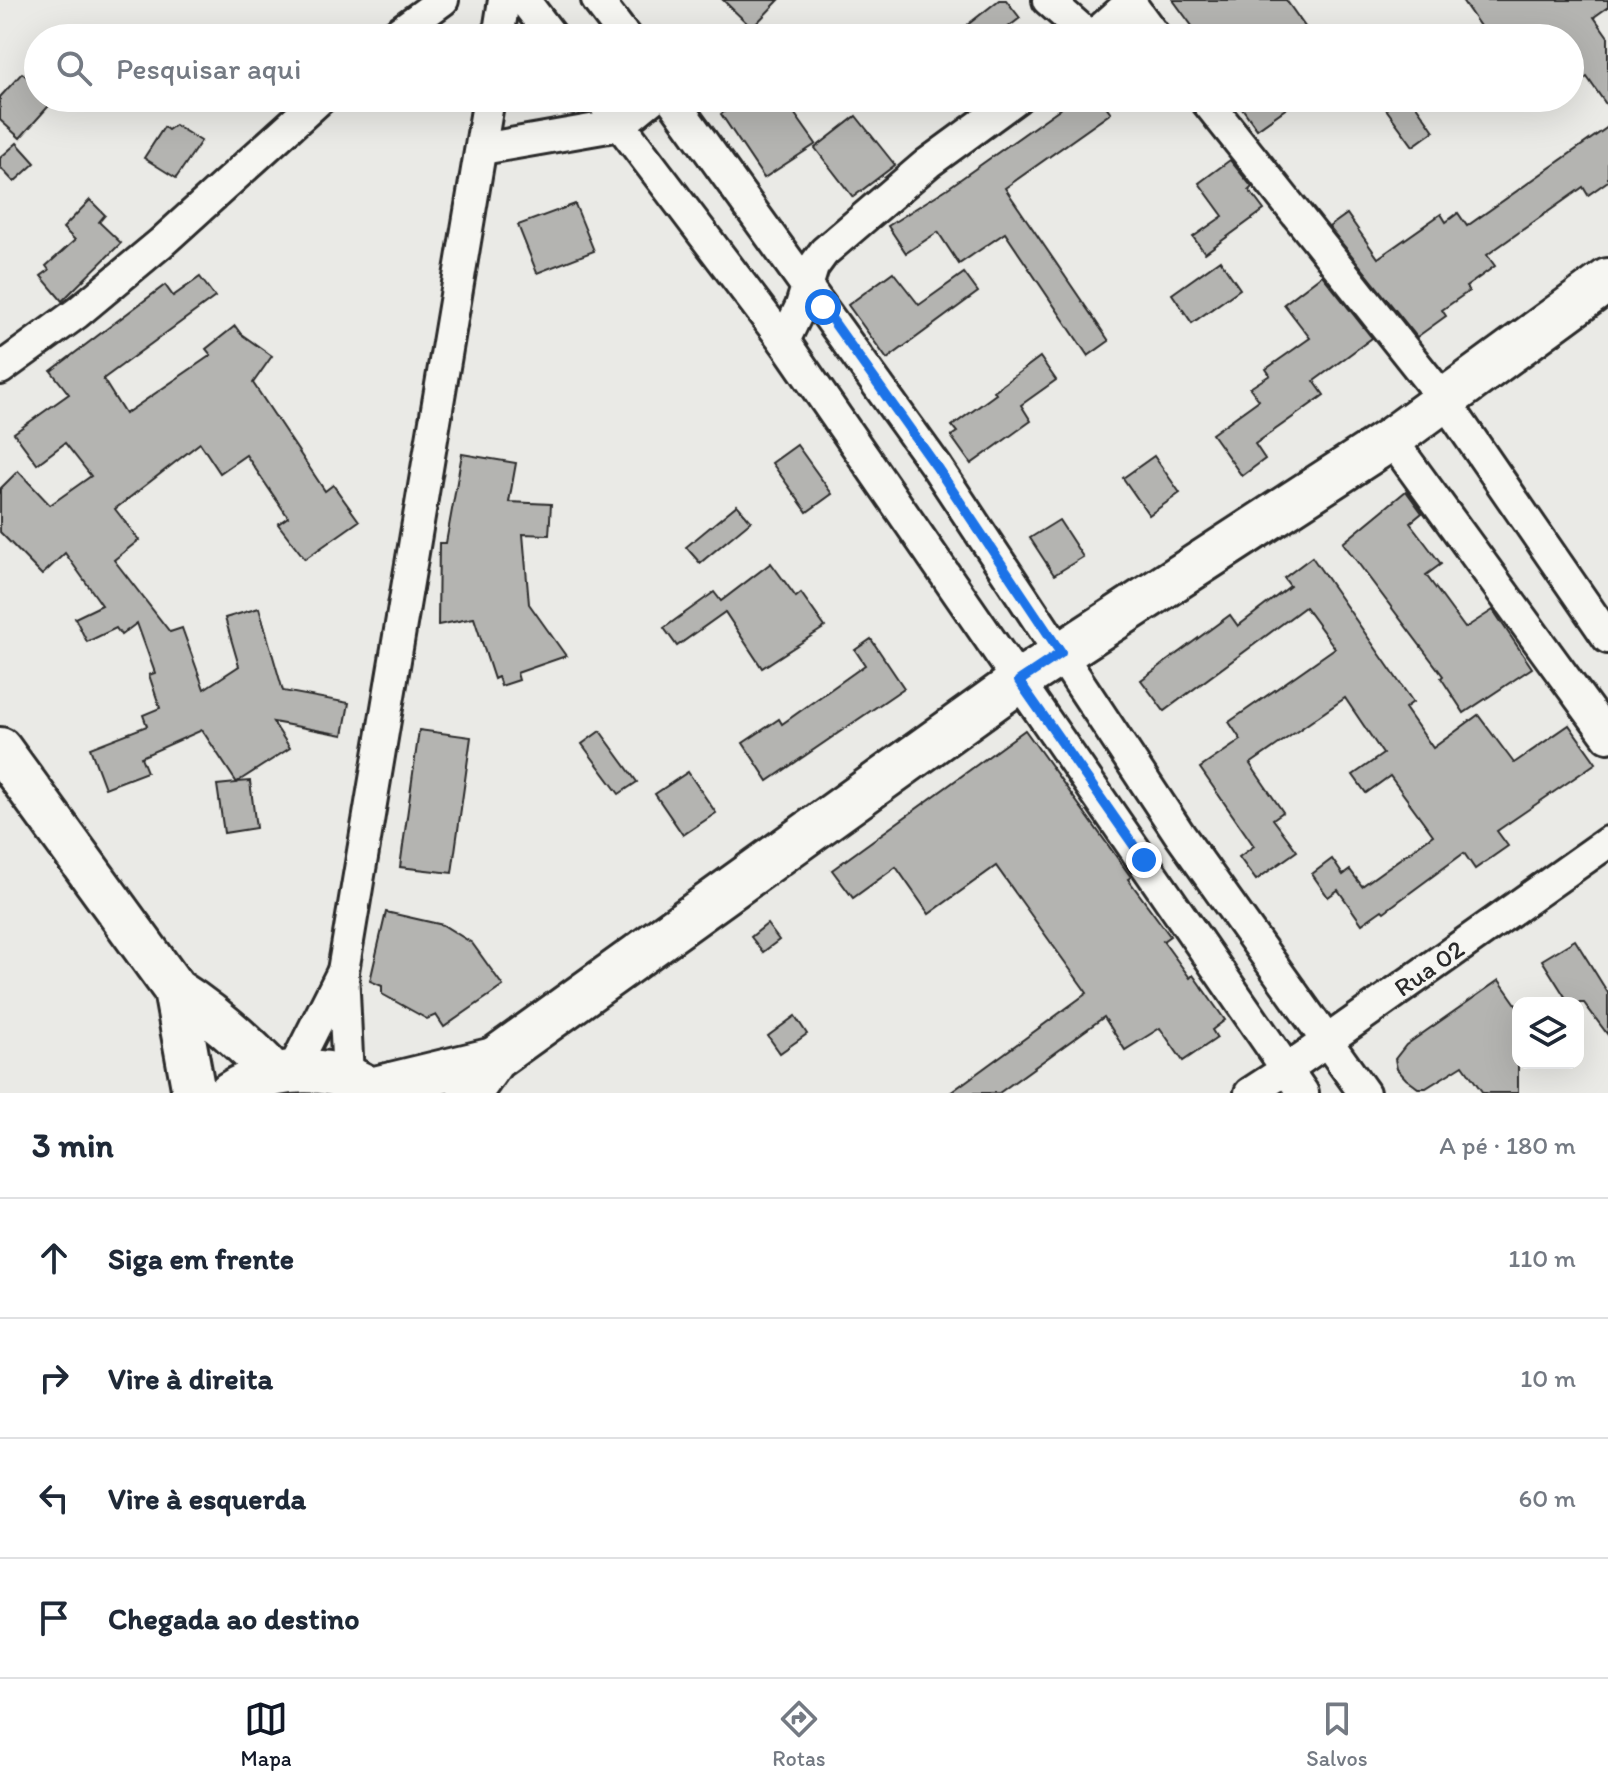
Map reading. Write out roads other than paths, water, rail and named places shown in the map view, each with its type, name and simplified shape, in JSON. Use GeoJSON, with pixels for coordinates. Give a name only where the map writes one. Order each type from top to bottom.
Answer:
{"type":"FeatureCollection","features":[{"type":"Feature","properties":{"kind":"street"},"geometry":{"type":"LineString","coordinates":[[410,24],[443,0]]}},
{"type":"Feature","properties":{"kind":"street"},"geometry":{"type":"LineString","coordinates":[[500,24],[504,0]]}},
{"type":"Feature","properties":{"kind":"street"},"geometry":{"type":"LineString","coordinates":[[524,0],[542,24]]}},
{"type":"Feature","properties":{"kind":"street"},"geometry":{"type":"LineString","coordinates":[[597,0],[615,24]]}},
{"type":"Feature","properties":{"kind":"street"},"geometry":{"type":"LineString","coordinates":[[1048,0],[1075,24]]}},
{"type":"Feature","properties":{"kind":"street"},"geometry":{"type":"LineString","coordinates":[[1105,24],[1128,2],[1145,24]]}},
{"type":"Feature","properties":{"kind":"street"},"geometry":{"type":"LineString","coordinates":[[0,369],[77,313],[161,243],[306,112]]}},
{"type":"Feature","properties":{"kind":"street"},"geometry":{"type":"LineString","coordinates":[[365,1087],[343,971],[487,112]]}},
{"type":"Feature","properties":{"kind":"street"},"geometry":{"type":"LineString","coordinates":[[610,112],[784,341],[1295,1081]]}},
{"type":"Feature","properties":{"kind":"street"},"geometry":{"type":"LineString","coordinates":[[482,149],[620,125],[636,112]]}},
{"type":"Feature","properties":{"kind":"street"},"geometry":{"type":"LineString","coordinates":[[681,112],[936,466],[1180,835],[1364,1093]]}},
{"type":"Feature","properties":{"kind":"street"},"geometry":{"type":"LineString","coordinates":[[784,341],[801,306],[813,267],[824,252],[928,163],[998,112]]}},
{"type":"Feature","properties":{"kind":"street"},"geometry":{"type":"LineString","coordinates":[[1215,112],[1445,401],[1608,638]]}},
{"type":"Feature","properties":{"kind":"street"},"geometry":{"type":"LineString","coordinates":[[470,1093],[494,1059],[1019,681],[1391,439],[1608,280]]}},
{"type":"Feature","properties":{"kind":"street"},"geometry":{"type":"LineString","coordinates":[[1391,439],[1608,737]]}},
{"type":"Feature","properties":{"kind":"street"},"geometry":{"type":"LineString","coordinates":[[0,749],[175,990],[208,1011],[283,1072]]}},
{"type":"Feature","properties":{"kind":"street","name":"Rua 02"},"geometry":{"type":"LineString","coordinates":[[1250,1093],[1295,1081],[1327,1039],[1608,842]]}},
{"type":"Feature","properties":{"kind":"street"},"geometry":{"type":"LineString","coordinates":[[283,1072],[343,971]]}},
{"type":"Feature","properties":{"kind":"street"},"geometry":{"type":"LineString","coordinates":[[175,990],[194,1093]]}},
{"type":"Feature","properties":{"kind":"street"},"geometry":{"type":"LineString","coordinates":[[230,1093],[245,1083],[283,1072],[365,1087],[494,1059]]}}]}
